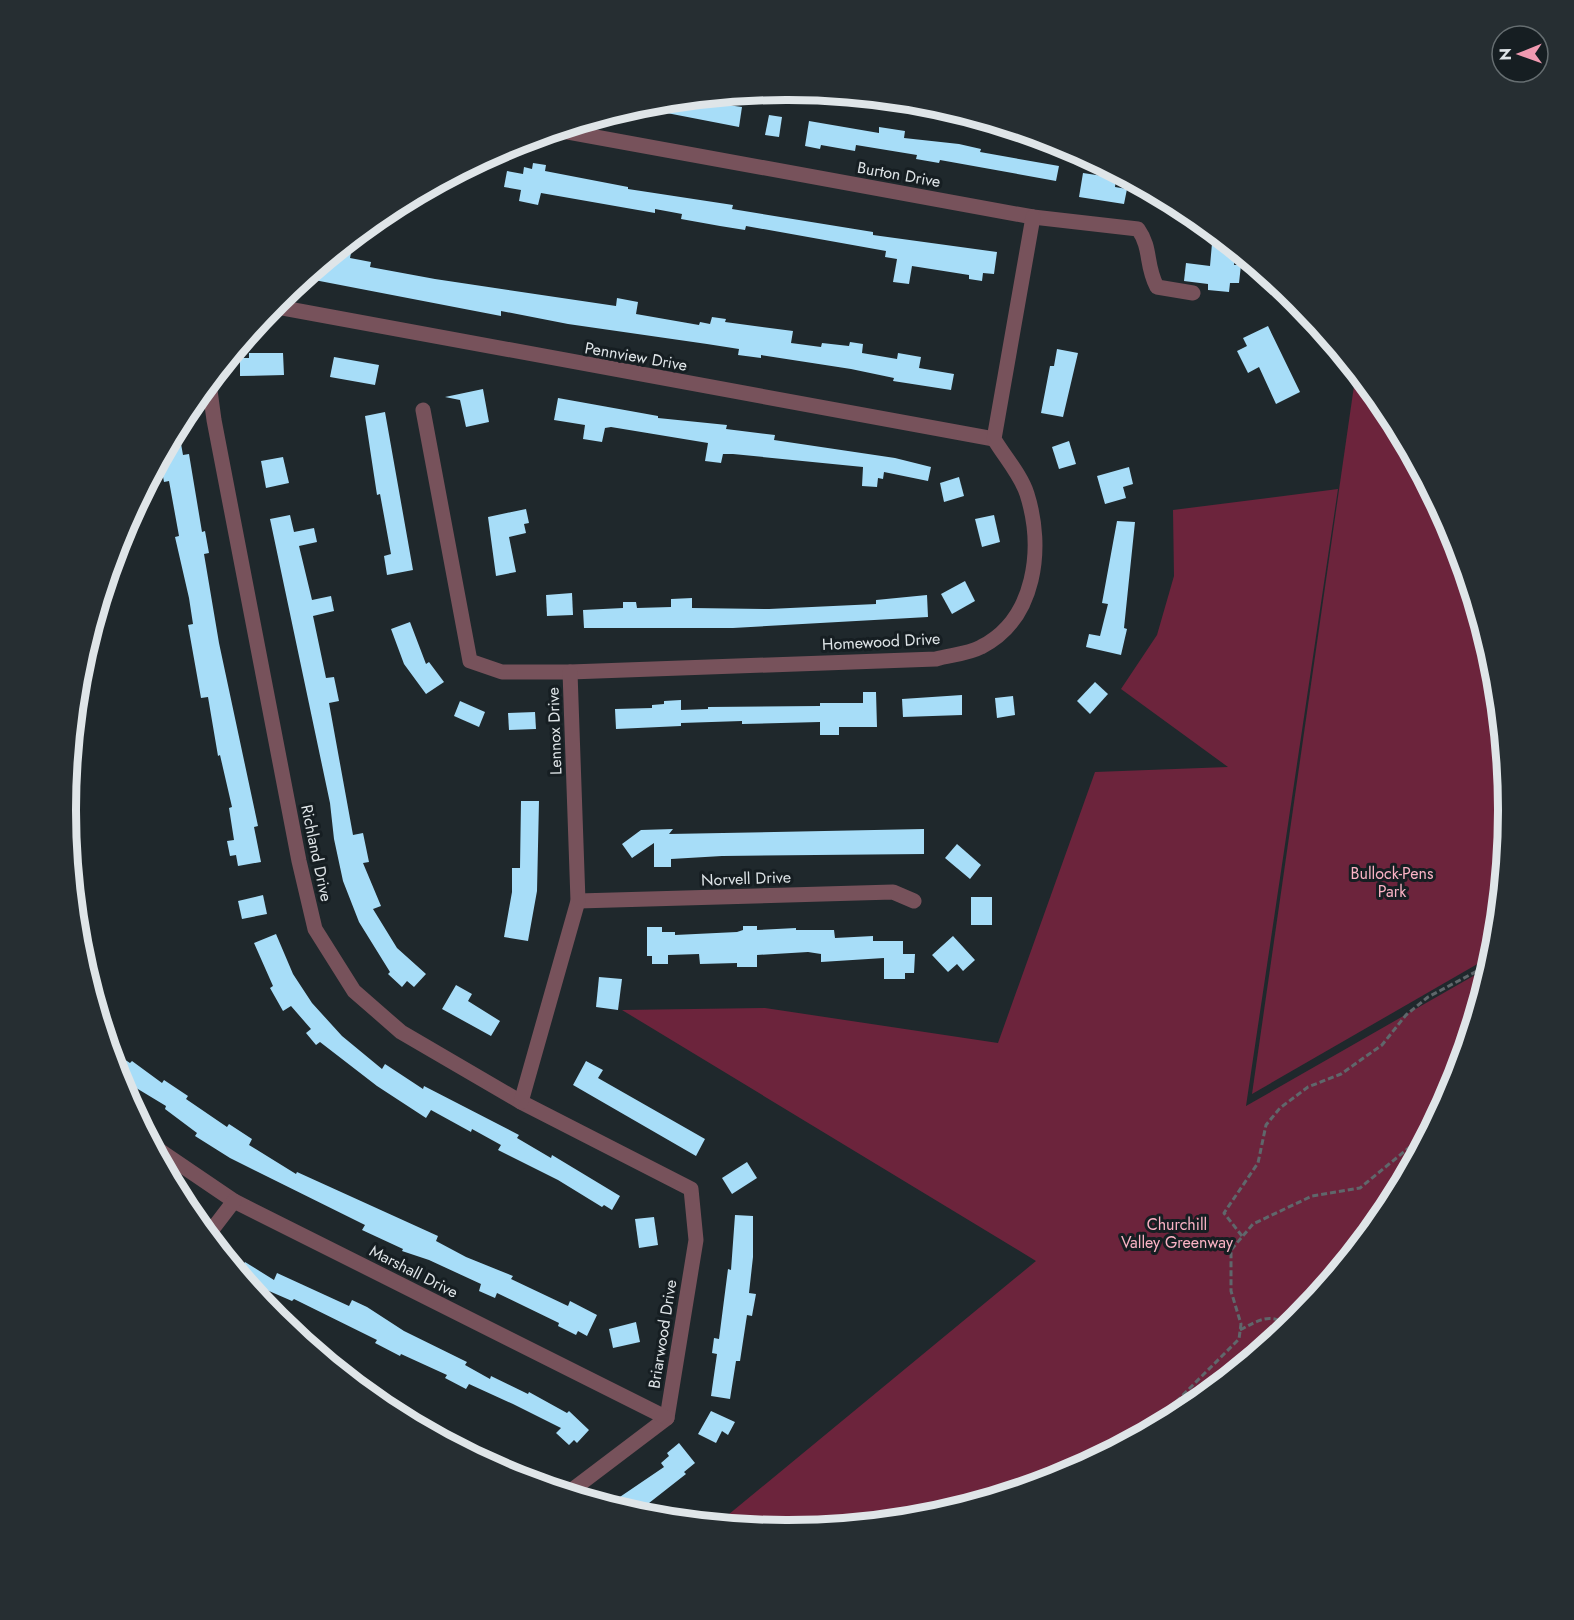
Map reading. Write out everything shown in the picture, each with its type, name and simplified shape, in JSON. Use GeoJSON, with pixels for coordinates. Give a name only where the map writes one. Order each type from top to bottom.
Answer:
{"type":"FeatureCollection","features":[{"type":"Feature","properties":{"kind":"street","name":"Burton Drive"},"geometry":{"type":"LineString","coordinates":[[573,133],[1033,217],[1138,229],[1147,242],[1148,270],[1157,287],[1193,293]]}},
{"type":"Feature","properties":{"kind":"street"},"geometry":{"type":"LineString","coordinates":[[994,439],[1033,217]]}},
{"type":"Feature","properties":{"kind":"street","name":"Pennview Drive"},"geometry":{"type":"LineString","coordinates":[[285,308],[994,439]]}},
{"type":"Feature","properties":{"kind":"street","name":"Richland Drive"},"geometry":{"type":"LineString","coordinates":[[211,395],[285,791],[315,929],[354,991],[401,1032],[521,1102],[640,1164]]}},
{"type":"Feature","properties":{"kind":"street","name":"Lennox Drive"},"geometry":{"type":"LineString","coordinates":[[423,410],[470,661],[502,672],[570,672],[578,901],[521,1102]]}},
{"type":"Feature","properties":{"kind":"street","name":"Homewood Drive"},"geometry":{"type":"LineString","coordinates":[[570,672],[936,658],[979,648],[1007,630],[1030,590],[1037,541],[1026,493],[994,439]]}},
{"type":"Feature","properties":{"kind":"street","name":"Norvell Drive"},"geometry":{"type":"LineString","coordinates":[[578,901],[893,892],[914,901]]}},
{"type":"Feature","properties":{"kind":"street","name":"Marshall Drive"},"geometry":{"type":"LineString","coordinates":[[167,1155],[234,1201],[667,1418]]}},
{"type":"Feature","properties":{"kind":"street","name":"Briarwood Drive"},"geometry":{"type":"LineString","coordinates":[[640,1164],[691,1190],[696,1240],[667,1418]]}},
{"type":"Feature","properties":{"kind":"street"},"geometry":{"type":"LineString","coordinates":[[213,1229],[234,1201]]}},
{"type":"Feature","properties":{"kind":"street"},"geometry":{"type":"LineString","coordinates":[[575,1488],[667,1418]]}},
{"type":"Feature","properties":{"kind":"path"},"geometry":{"type":"LineString","coordinates":[[1242,1236],[1224,1212],[1258,1163],[1266,1125],[1280,1108],[1308,1087],[1341,1074],[1382,1045],[1406,1015],[1428,998],[1479,970]]}},
{"type":"Feature","properties":{"kind":"path"},"geometry":{"type":"LineString","coordinates":[[1173,1407],[1239,1340],[1240,1329],[1231,1290],[1231,1250],[1253,1224],[1312,1196],[1360,1188],[1413,1144]]}},
{"type":"Feature","properties":{"kind":"path"},"geometry":{"type":"LineString","coordinates":[[1240,1329],[1265,1317],[1281,1320]]}},
{"type":"Feature","properties":{"kind":"green space","name":"Bullock-Pens Park"},"geometry":{"type":"Polygon","coordinates":[[[1355,382],[1378,415],[1424,496],[1460,582],[1473,626],[1484,671],[1496,764],[1498,810],[1491,903],[1481,962],[1252,1094],[1355,382]]]}},
{"type":"Feature","properties":{"kind":"green space","name":"Churchill Valley Greenway"},"geometry":{"type":"Polygon","coordinates":[[[1338,489],[1246,1106],[1478,973],[1460,1038],[1443,1082],[1402,1165],[1378,1205],[1351,1243],[1289,1312],[1255,1344],[1220,1374],[1182,1401],[1101,1447],[1059,1466],[1015,1483],[971,1496],[926,1507],[833,1519],[725,1517],[1036,1261],[622,1010],[765,1008],[998,1043],[1095,772],[1228,767],[1121,689],[1157,635],[1174,576],[1173,510],[1338,489]]]}},
{"type":"Feature","properties":{"kind":"building"},"geometry":{"type":"Polygon","coordinates":[[[717,104],[742,107],[739,127],[659,111],[717,104]]]}},
{"type":"Feature","properties":{"kind":"building"},"geometry":{"type":"Polygon","coordinates":[[[769,115],[782,117],[779,137],[765,135],[769,115]]]}},
{"type":"Feature","properties":{"kind":"building"},"geometry":{"type":"Polygon","coordinates":[[[809,121],[879,133],[879,127],[905,131],[904,138],[959,144],[981,149],[980,152],[1059,166],[1056,181],[940,160],[939,163],[916,159],[917,155],[856,145],[855,151],[821,145],[820,149],[805,146],[809,121]]]}},
{"type":"Feature","properties":{"kind":"building"},"geometry":{"type":"Polygon","coordinates":[[[533,163],[546,165],[545,171],[628,187],[628,189],[733,205],[732,209],[873,232],[873,235],[997,252],[994,274],[983,273],[982,281],[969,279],[969,275],[912,266],[909,284],[893,282],[897,259],[885,257],[886,251],[746,226],[745,230],[681,219],[682,214],[655,209],[655,213],[541,193],[538,205],[519,201],[521,190],[504,187],[507,171],[523,174],[524,167],[532,169],[533,163]]]}},
{"type":"Feature","properties":{"kind":"building"},"geometry":{"type":"Polygon","coordinates":[[[1083,173],[1108,177],[1116,181],[1115,187],[1127,189],[1124,204],[1079,197],[1083,173]]]}},
{"type":"Feature","properties":{"kind":"building"},"geometry":{"type":"Polygon","coordinates":[[[1212,240],[1234,258],[1234,265],[1241,265],[1239,283],[1230,283],[1229,292],[1208,290],[1208,284],[1184,281],[1186,263],[1210,266],[1212,240]]]}},
{"type":"Feature","properties":{"kind":"building"},"geometry":{"type":"Polygon","coordinates":[[[347,252],[351,253],[350,258],[371,262],[370,267],[435,279],[616,306],[617,298],[638,302],[636,314],[699,325],[700,322],[710,324],[712,317],[726,319],[725,322],[793,331],[791,343],[821,347],[822,343],[849,346],[850,342],[863,344],[862,353],[897,359],[898,353],[921,357],[919,368],[954,374],[951,390],[893,381],[894,378],[851,369],[761,355],[761,358],[738,355],[739,349],[568,324],[501,311],[501,316],[315,280],[347,252]]]}},
{"type":"Feature","properties":{"kind":"building"},"geometry":{"type":"Polygon","coordinates":[[[1268,326],[1300,392],[1276,404],[1259,367],[1248,373],[1237,351],[1247,346],[1243,338],[1268,326]]]}},
{"type":"Feature","properties":{"kind":"building"},"geometry":{"type":"Polygon","coordinates":[[[1057,349],[1078,353],[1063,417],[1041,413],[1050,366],[1054,366],[1057,349]]]}},
{"type":"Feature","properties":{"kind":"building"},"geometry":{"type":"Polygon","coordinates":[[[249,353],[283,353],[284,375],[240,376],[240,358],[249,358],[249,353]]]}},
{"type":"Feature","properties":{"kind":"building"},"geometry":{"type":"Polygon","coordinates":[[[334,357],[379,365],[375,385],[330,377],[334,357]]]}},
{"type":"Feature","properties":{"kind":"building"},"geometry":{"type":"Polygon","coordinates":[[[483,389],[489,422],[466,427],[460,400],[445,397],[483,389]]]}},
{"type":"Feature","properties":{"kind":"building"},"geometry":{"type":"Polygon","coordinates":[[[558,398],[658,416],[658,418],[727,425],[726,429],[775,435],[774,440],[895,458],[931,467],[928,481],[884,472],[883,479],[878,478],[877,487],[862,486],[863,467],[733,454],[723,454],[721,463],[705,461],[708,443],[611,427],[605,428],[602,442],[583,439],[585,425],[554,420],[558,398]]]}},
{"type":"Feature","properties":{"kind":"building"},"geometry":{"type":"Polygon","coordinates":[[[385,412],[413,570],[387,575],[384,556],[391,554],[380,494],[377,495],[365,416],[385,412]]]}},
{"type":"Feature","properties":{"kind":"building"},"geometry":{"type":"Polygon","coordinates":[[[180,441],[183,455],[189,454],[202,532],[205,531],[209,553],[204,554],[219,643],[258,826],[254,827],[261,862],[238,866],[236,855],[230,856],[227,841],[234,840],[229,808],[232,807],[220,755],[218,756],[208,697],[201,698],[188,625],[193,624],[189,598],[175,537],[179,536],[169,481],[164,482],[162,473],[180,441]]]}},
{"type":"Feature","properties":{"kind":"building"},"geometry":{"type":"Polygon","coordinates":[[[1069,441],[1076,464],[1059,469],[1052,447],[1069,441]]]}},
{"type":"Feature","properties":{"kind":"building"},"geometry":{"type":"Polygon","coordinates":[[[283,457],[289,483],[266,488],[261,461],[283,457]]]}},
{"type":"Feature","properties":{"kind":"building"},"geometry":{"type":"Polygon","coordinates":[[[1129,467],[1133,484],[1123,487],[1126,498],[1105,504],[1097,476],[1129,467]]]}},
{"type":"Feature","properties":{"kind":"building"},"geometry":{"type":"Polygon","coordinates":[[[959,477],[964,496],[944,502],[940,483],[959,477]]]}},
{"type":"Feature","properties":{"kind":"building"},"geometry":{"type":"Polygon","coordinates":[[[526,509],[529,523],[524,524],[526,533],[509,537],[516,572],[496,576],[488,517],[526,509]]]}},
{"type":"Feature","properties":{"kind":"building"},"geometry":{"type":"Polygon","coordinates":[[[290,515],[294,532],[314,528],[317,542],[299,546],[312,600],[331,596],[334,611],[313,616],[326,678],[334,677],[339,701],[329,703],[353,835],[363,833],[369,862],[363,863],[381,906],[373,909],[397,948],[426,974],[414,987],[407,981],[402,987],[388,974],[390,972],[359,922],[343,881],[334,839],[330,803],[270,519],[290,515]]]}},
{"type":"Feature","properties":{"kind":"building"},"geometry":{"type":"Polygon","coordinates":[[[994,515],[1000,542],[982,547],[975,519],[994,515]]]}},
{"type":"Feature","properties":{"kind":"building"},"geometry":{"type":"Polygon","coordinates":[[[1117,521],[1135,522],[1124,628],[1127,629],[1121,655],[1086,647],[1089,634],[1100,636],[1108,604],[1102,603],[1117,521]]]}},
{"type":"Feature","properties":{"kind":"building"},"geometry":{"type":"Polygon","coordinates":[[[965,581],[975,601],[952,614],[941,594],[965,581]]]}},
{"type":"Feature","properties":{"kind":"building"},"geometry":{"type":"Polygon","coordinates":[[[572,593],[573,615],[547,616],[546,595],[572,593]]]}},
{"type":"Feature","properties":{"kind":"building"},"geometry":{"type":"Polygon","coordinates":[[[927,595],[928,617],[733,628],[584,628],[583,610],[623,608],[623,602],[636,602],[637,608],[671,607],[671,599],[692,598],[692,608],[769,609],[876,604],[876,600],[927,595]]]}},
{"type":"Feature","properties":{"kind":"building"},"geometry":{"type":"Polygon","coordinates":[[[410,622],[426,664],[429,662],[444,682],[426,694],[404,664],[391,629],[410,622]]]}},
{"type":"Feature","properties":{"kind":"building"},"geometry":{"type":"Polygon","coordinates":[[[1095,682],[1108,694],[1090,714],[1077,701],[1095,682]]]}},
{"type":"Feature","properties":{"kind":"building"},"geometry":{"type":"Polygon","coordinates":[[[863,692],[876,692],[877,727],[839,727],[839,735],[820,735],[820,722],[681,723],[681,726],[616,729],[615,709],[652,708],[652,705],[664,704],[664,701],[681,700],[681,710],[708,709],[708,707],[820,706],[820,703],[863,703],[863,692]]]}},
{"type":"Feature","properties":{"kind":"building"},"geometry":{"type":"Polygon","coordinates":[[[962,695],[962,715],[903,717],[902,699],[962,695]]]}},
{"type":"Feature","properties":{"kind":"building"},"geometry":{"type":"Polygon","coordinates":[[[1013,696],[1015,715],[997,718],[995,698],[1013,696]]]}},
{"type":"Feature","properties":{"kind":"building"},"geometry":{"type":"Polygon","coordinates":[[[460,701],[485,712],[479,727],[454,716],[460,701]]]}},
{"type":"Feature","properties":{"kind":"building"},"geometry":{"type":"Polygon","coordinates":[[[535,712],[536,729],[509,730],[508,713],[535,712]]]}},
{"type":"Feature","properties":{"kind":"building"},"geometry":{"type":"Polygon","coordinates":[[[521,801],[539,801],[537,891],[528,941],[504,937],[512,892],[512,868],[520,868],[521,801]]]}},
{"type":"Feature","properties":{"kind":"building"},"geometry":{"type":"Polygon","coordinates":[[[673,829],[669,834],[924,829],[924,854],[722,856],[671,859],[671,867],[654,867],[654,843],[632,858],[622,844],[641,830],[673,829]]]}},
{"type":"Feature","properties":{"kind":"building"},"geometry":{"type":"Polygon","coordinates":[[[957,844],[981,865],[970,879],[945,858],[957,844]]]}},
{"type":"Feature","properties":{"kind":"building"},"geometry":{"type":"Polygon","coordinates":[[[263,895],[267,914],[242,919],[238,901],[263,895]]]}},
{"type":"Feature","properties":{"kind":"building"},"geometry":{"type":"Polygon","coordinates":[[[971,897],[992,897],[992,925],[971,925],[971,897]]]}},
{"type":"Feature","properties":{"kind":"building"},"geometry":{"type":"Polygon","coordinates":[[[743,926],[757,926],[757,930],[796,928],[796,930],[834,930],[835,938],[873,936],[873,941],[903,941],[903,954],[915,954],[914,973],[905,973],[905,979],[884,979],[884,958],[821,962],[821,954],[808,952],[757,955],[757,967],[737,967],[737,963],[700,964],[699,954],[668,955],[668,964],[652,964],[652,956],[647,956],[647,927],[662,927],[662,932],[675,932],[675,935],[737,932],[743,930],[743,926]]]}},
{"type":"Feature","properties":{"kind":"building"},"geometry":{"type":"Polygon","coordinates":[[[276,934],[293,974],[312,1003],[342,1036],[382,1069],[385,1064],[423,1089],[424,1086],[519,1135],[517,1138],[551,1158],[552,1155],[620,1196],[612,1210],[604,1205],[602,1207],[558,1180],[498,1150],[501,1145],[472,1129],[471,1132],[431,1110],[426,1118],[377,1086],[320,1042],[316,1045],[306,1033],[311,1029],[291,1006],[283,1011],[270,988],[273,986],[254,943],[276,934]]]}},
{"type":"Feature","properties":{"kind":"building"},"geometry":{"type":"Polygon","coordinates":[[[953,936],[975,960],[963,971],[957,964],[948,972],[932,955],[953,936]]]}},
{"type":"Feature","properties":{"kind":"building"},"geometry":{"type":"Polygon","coordinates":[[[599,977],[622,979],[618,1010],[596,1007],[599,977]]]}},
{"type":"Feature","properties":{"kind":"building"},"geometry":{"type":"Polygon","coordinates":[[[456,985],[472,994],[468,1001],[500,1021],[491,1036],[442,1009],[456,985]]]}},
{"type":"Feature","properties":{"kind":"building"},"geometry":{"type":"Polygon","coordinates":[[[122,1057],[130,1063],[132,1061],[162,1083],[164,1080],[188,1096],[186,1099],[227,1127],[229,1124],[252,1139],[249,1145],[296,1174],[297,1172],[438,1236],[436,1241],[466,1257],[513,1276],[511,1279],[568,1306],[570,1301],[597,1315],[587,1336],[578,1331],[576,1335],[558,1326],[559,1323],[497,1293],[495,1298],[479,1291],[481,1284],[429,1260],[402,1251],[403,1249],[362,1230],[365,1225],[230,1158],[195,1136],[197,1133],[165,1109],[166,1106],[133,1086],[122,1057]]]}},
{"type":"Feature","properties":{"kind":"building"},"geometry":{"type":"Polygon","coordinates":[[[586,1061],[603,1070],[598,1078],[705,1139],[696,1156],[573,1085],[586,1061]]]}},
{"type":"Feature","properties":{"kind":"building"},"geometry":{"type":"Polygon","coordinates":[[[747,1162],[757,1178],[732,1194],[722,1178],[747,1162]]]}},
{"type":"Feature","properties":{"kind":"building"},"geometry":{"type":"Polygon","coordinates":[[[735,1215],[753,1216],[753,1257],[749,1293],[756,1294],[752,1316],[747,1315],[740,1361],[736,1361],[730,1399],[711,1396],[717,1354],[712,1353],[714,1338],[719,1339],[728,1269],[731,1270],[735,1215]]]}},
{"type":"Feature","properties":{"kind":"building"},"geometry":{"type":"Polygon","coordinates":[[[654,1217],[658,1245],[639,1248],[635,1219],[654,1217]]]}},
{"type":"Feature","properties":{"kind":"building"},"geometry":{"type":"Polygon","coordinates":[[[245,1262],[274,1280],[277,1273],[349,1306],[352,1300],[367,1307],[404,1331],[467,1362],[465,1365],[490,1379],[491,1376],[528,1394],[529,1392],[567,1413],[569,1411],[589,1430],[577,1443],[574,1440],[569,1445],[556,1433],[561,1428],[469,1384],[466,1389],[445,1378],[447,1375],[375,1343],[377,1340],[294,1299],[292,1301],[263,1288],[242,1266],[245,1262]]]}},
{"type":"Feature","properties":{"kind":"building"},"geometry":{"type":"Polygon","coordinates":[[[636,1322],[640,1342],[613,1348],[609,1329],[636,1322]]]}},
{"type":"Feature","properties":{"kind":"building"},"geometry":{"type":"Polygon","coordinates":[[[711,1411],[735,1422],[728,1435],[722,1431],[716,1443],[698,1434],[711,1411]]]}},
{"type":"Feature","properties":{"kind":"building"},"geometry":{"type":"Polygon","coordinates":[[[679,1443],[695,1463],[684,1472],[686,1474],[645,1506],[616,1499],[664,1467],[661,1463],[669,1456],[667,1453],[679,1443]]]}}]}
